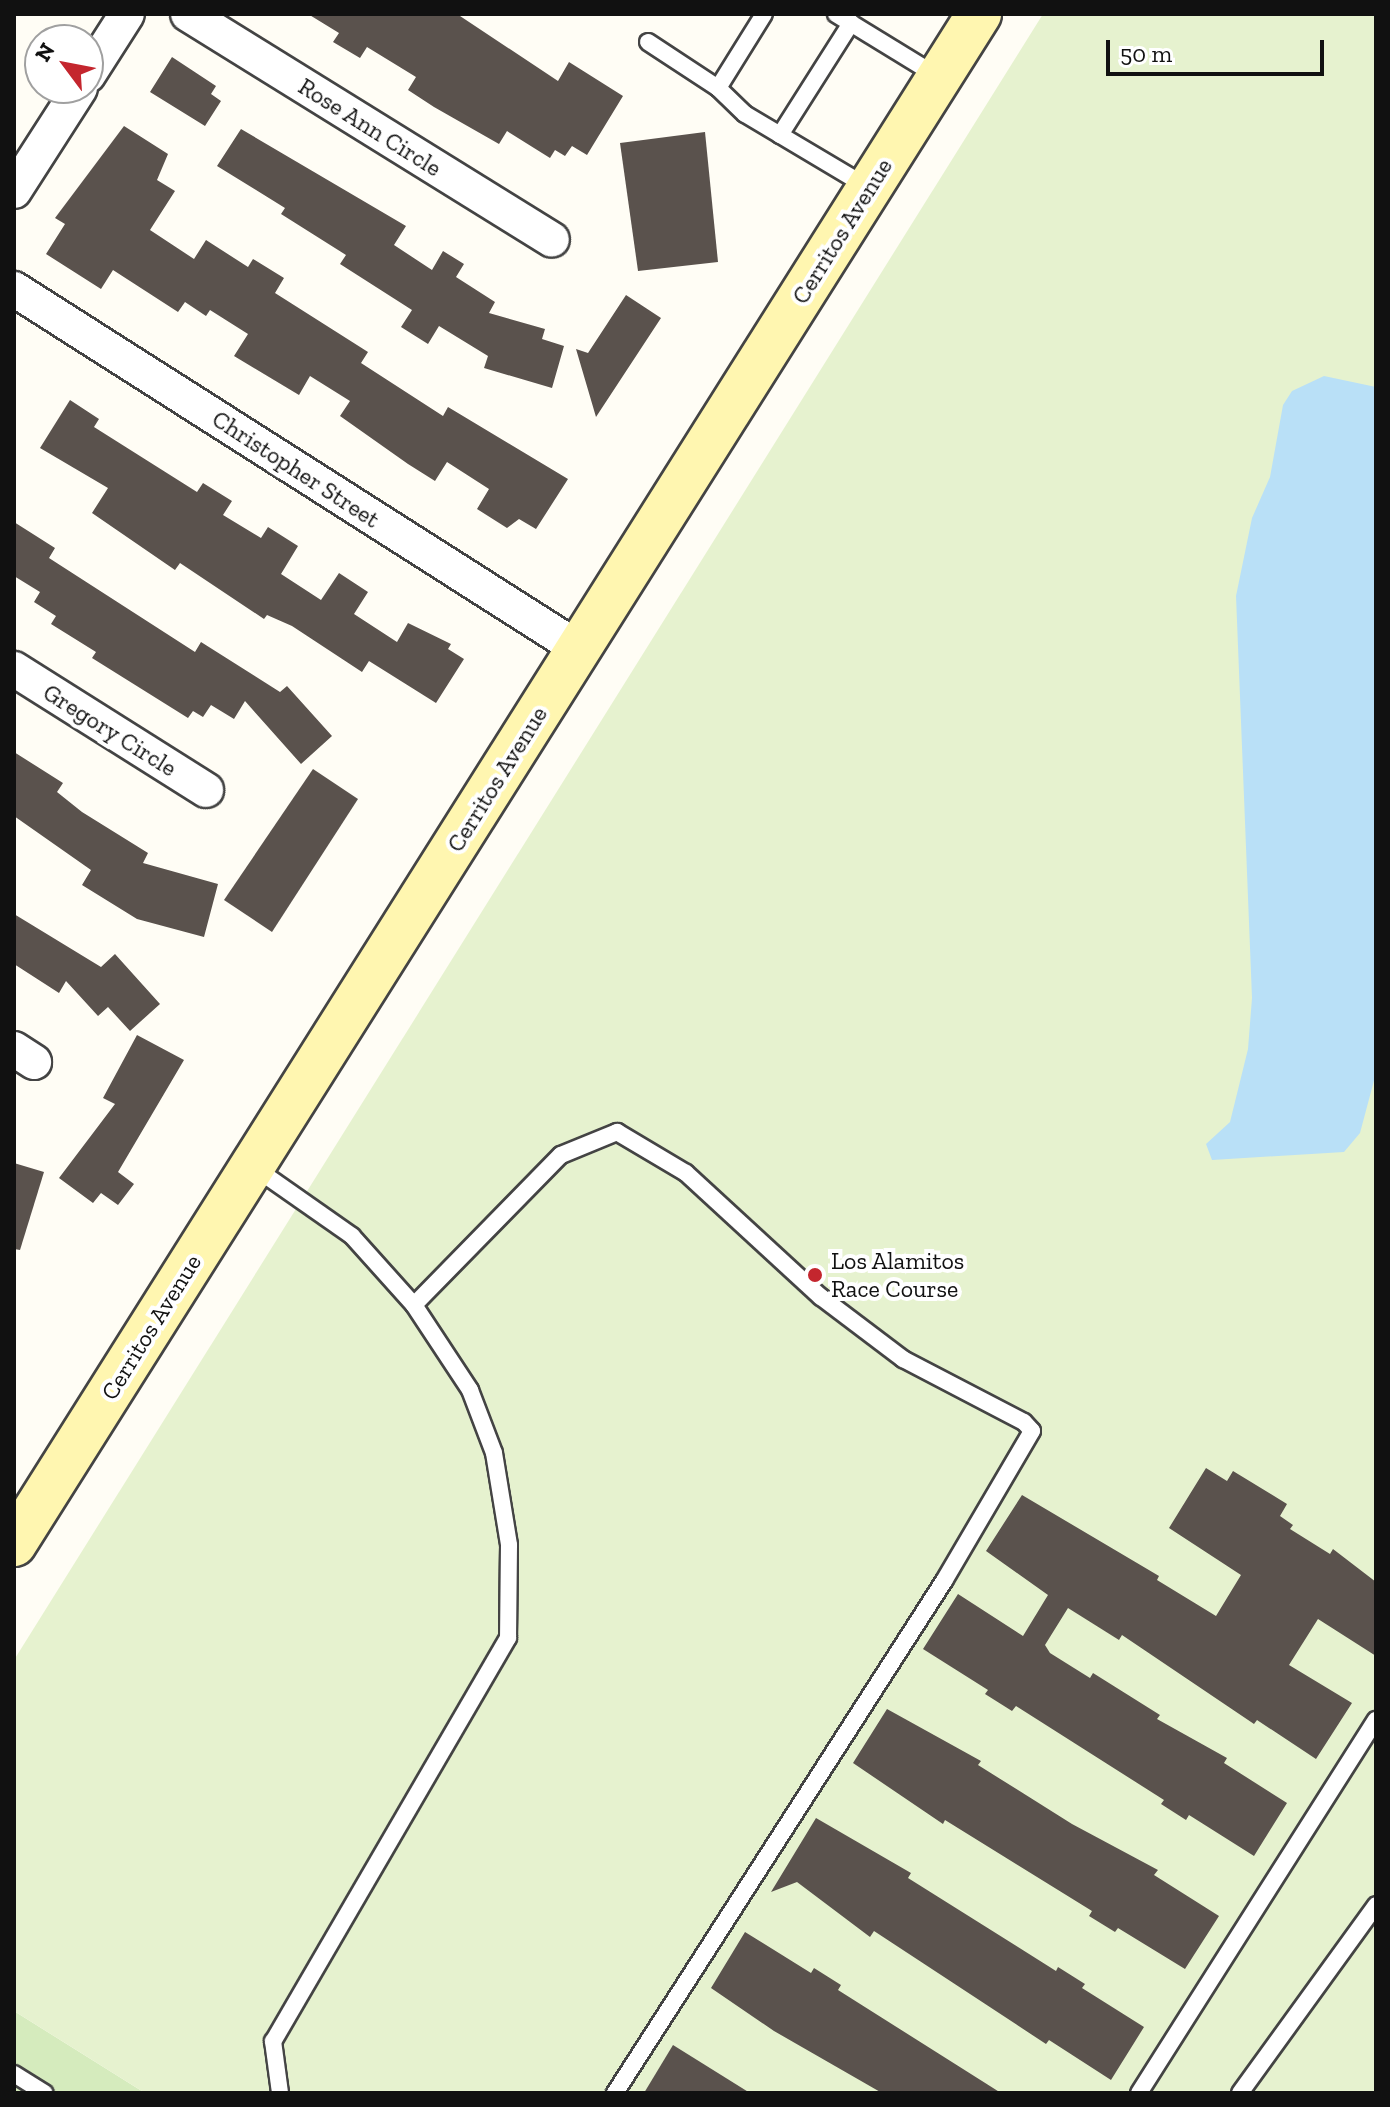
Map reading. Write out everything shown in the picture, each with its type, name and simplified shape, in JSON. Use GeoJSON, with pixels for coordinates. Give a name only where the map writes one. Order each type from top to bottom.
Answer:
{"type":"FeatureCollection","features":[{"type":"Feature","properties":{"kind":"main road","name":"Cerritos Avenue"},"geometry":{"type":"LineString","coordinates":[[14,1544],[979,14]]}},
{"type":"Feature","properties":{"kind":"street"},"geometry":{"type":"LineString","coordinates":[[104,50],[127,14]]}},
{"type":"Feature","properties":{"kind":"street","name":"Rose Ann Circle"},"geometry":{"type":"LineString","coordinates":[[188,14],[552,240]]}},
{"type":"Feature","properties":{"kind":"street"},"geometry":{"type":"LineString","coordinates":[[14,191],[70,104]]}},
{"type":"Feature","properties":{"kind":"street","name":"Christopher Street"},"geometry":{"type":"LineString","coordinates":[[14,289],[579,649]]}},
{"type":"Feature","properties":{"kind":"street","name":"Gregory Circle"},"geometry":{"type":"LineString","coordinates":[[14,669],[206,790]]}},
{"type":"Feature","properties":{"kind":"lane"},"geometry":{"type":"LineString","coordinates":[[718,88],[764,14]]}},
{"type":"Feature","properties":{"kind":"lane"},"geometry":{"type":"LineString","coordinates":[[780,135],[843,18],[939,77]]}},
{"type":"Feature","properties":{"kind":"lane"},"geometry":{"type":"LineString","coordinates":[[648,42],[718,88],[745,114],[869,188]]}},
{"type":"Feature","properties":{"kind":"lane"},"geometry":{"type":"LineString","coordinates":[[414,1305],[561,1155],[617,1132],[686,1173],[821,1297],[903,1359],[1024,1422],[1032,1431],[944,1581],[615,2093]]}},
{"type":"Feature","properties":{"kind":"lane"},"geometry":{"type":"LineString","coordinates":[[253,1166],[352,1236],[414,1305],[470,1390],[494,1453],[509,1545],[508,1638],[280,2027],[273,2041],[280,2093]]}},
{"type":"Feature","properties":{"kind":"lane"},"geometry":{"type":"LineString","coordinates":[[1139,2093],[1376,1720]]}},
{"type":"Feature","properties":{"kind":"lane"},"geometry":{"type":"LineString","coordinates":[[1240,2093],[1376,1905]]}},
{"type":"Feature","properties":{"kind":"lane"},"geometry":{"type":"LineString","coordinates":[[14,2074],[44,2093]]}},
{"type":"Feature","properties":{"kind":"green space","name":"Los Alamitos Race Course"},"geometry":{"type":"Polygon","coordinates":[[[1043,14],[1376,14],[1376,2093],[145,2093],[14,2011],[14,1660],[1043,14]]]}},
{"type":"Feature","properties":{"kind":"green space"},"geometry":{"type":"Polygon","coordinates":[[[14,2011],[145,2093],[14,2093],[14,2011]]]}},
{"type":"Feature","properties":{"kind":"water"},"geometry":{"type":"Polygon","coordinates":[[[1324,376],[1376,387],[1376,1073],[1360,1133],[1344,1152],[1212,1160],[1206,1144],[1230,1122],[1248,1049],[1252,998],[1236,596],[1252,518],[1270,477],[1283,405],[1292,391],[1324,376]]]}},
{"type":"Feature","properties":{"kind":"building"},"geometry":{"type":"Polygon","coordinates":[[[308,14],[457,14],[558,81],[569,62],[623,96],[587,155],[572,146],[565,156],[555,150],[550,158],[507,131],[499,144],[434,107],[408,90],[416,77],[367,47],[360,58],[333,42],[339,33],[308,14]]]}},
{"type":"Feature","properties":{"kind":"building"},"geometry":{"type":"Polygon","coordinates":[[[172,57],[216,86],[211,94],[221,101],[205,126],[150,92],[172,57]]]}},
{"type":"Feature","properties":{"kind":"building"},"geometry":{"type":"Polygon","coordinates":[[[124,126],[168,154],[157,180],[175,191],[150,230],[194,259],[206,240],[248,267],[253,259],[284,278],[275,293],[368,352],[361,363],[443,416],[448,407],[568,479],[536,529],[519,519],[507,528],[477,509],[489,489],[447,462],[435,481],[408,464],[340,416],[350,401],[310,376],[299,395],[234,356],[248,334],[210,310],[206,316],[185,302],[178,312],[113,270],[101,289],[46,254],[65,224],[55,218],[124,126]]]}},
{"type":"Feature","properties":{"kind":"building"},"geometry":{"type":"Polygon","coordinates":[[[241,129],[406,226],[394,245],[432,270],[443,251],[464,264],[456,277],[495,302],[489,313],[545,329],[542,339],[564,346],[552,388],[484,368],[488,356],[439,326],[428,344],[401,327],[412,310],[340,264],[346,255],[281,214],[285,208],[217,166],[241,129]]]}},
{"type":"Feature","properties":{"kind":"building"},"geometry":{"type":"Polygon","coordinates":[[[705,132],[718,262],[638,271],[620,143],[705,132]]]}},
{"type":"Feature","properties":{"kind":"building"},"geometry":{"type":"Polygon","coordinates":[[[626,295],[661,318],[596,417],[576,349],[588,353],[626,295]]]}},
{"type":"Feature","properties":{"kind":"building"},"geometry":{"type":"Polygon","coordinates":[[[70,400],[99,419],[94,427],[197,492],[203,483],[232,501],[223,515],[261,538],[268,527],[298,546],[281,574],[321,600],[339,573],[368,592],[354,614],[397,642],[408,623],[451,644],[448,649],[464,659],[436,703],[369,661],[362,672],[292,626],[267,615],[264,619],[180,563],[175,570],[92,513],[108,488],[40,448],[70,400]]]}},
{"type":"Feature","properties":{"kind":"building"},"geometry":{"type":"Polygon","coordinates":[[[14,522],[55,548],[49,558],[195,652],[201,642],[280,692],[287,686],[332,736],[301,764],[245,701],[234,719],[211,705],[203,717],[193,711],[188,718],[92,658],[96,652],[51,624],[56,616],[34,602],[40,592],[14,576],[14,522]]]}},
{"type":"Feature","properties":{"kind":"building"},"geometry":{"type":"Polygon","coordinates":[[[14,752],[63,783],[57,792],[82,812],[148,853],[143,863],[218,884],[204,937],[137,919],[82,885],[91,870],[14,816],[14,752]]]}},
{"type":"Feature","properties":{"kind":"building"},"geometry":{"type":"Polygon","coordinates":[[[313,769],[358,799],[272,932],[224,900],[313,769]]]}},
{"type":"Feature","properties":{"kind":"building"},"geometry":{"type":"Polygon","coordinates":[[[14,914],[101,967],[115,954],[160,1004],[130,1031],[108,1007],[98,1016],[66,981],[59,993],[14,964],[14,914]]]}},
{"type":"Feature","properties":{"kind":"building"},"geometry":{"type":"Polygon","coordinates":[[[137,1035],[184,1060],[118,1172],[134,1184],[118,1205],[101,1193],[93,1203],[59,1178],[115,1104],[103,1098],[137,1035]]]}},
{"type":"Feature","properties":{"kind":"building"},"geometry":{"type":"Polygon","coordinates":[[[14,1163],[44,1172],[20,1250],[14,1249],[14,1163]]]}},
{"type":"Feature","properties":{"kind":"building"},"geometry":{"type":"Polygon","coordinates":[[[1206,1468],[1227,1481],[1233,1471],[1287,1504],[1280,1516],[1293,1525],[1290,1529],[1330,1554],[1333,1549],[1376,1582],[1376,1656],[1318,1619],[1289,1665],[1352,1703],[1316,1759],[1257,1720],[1254,1724],[1122,1635],[1119,1640],[1068,1608],[1045,1645],[1050,1653],[1090,1678],[1093,1673],[1160,1715],[1157,1719],[1227,1758],[1224,1763],[1287,1803],[1254,1856],[1189,1815],[1186,1820],[1161,1804],[1164,1800],[1016,1706],[1012,1711],[985,1694],[988,1690],[923,1649],[958,1594],[1023,1636],[1048,1595],[986,1551],[1022,1495],[1159,1576],[1157,1580],[1216,1616],[1241,1575],[1169,1528],[1206,1468]]]}},
{"type":"Feature","properties":{"kind":"building"},"geometry":{"type":"Polygon","coordinates":[[[887,1709],[981,1761],[978,1765],[1072,1824],[1158,1870],[1154,1875],[1219,1916],[1185,1969],[1118,1928],[1115,1932],[1089,1916],[1092,1911],[945,1820],[943,1824],[853,1763],[887,1709]]]}},
{"type":"Feature","properties":{"kind":"building"},"geometry":{"type":"Polygon","coordinates":[[[816,1818],[911,1873],[908,1878],[1056,1971],[1058,1967],[1085,1984],[1082,1988],[1144,2027],[1111,2080],[1049,2040],[1046,2044],[874,1931],[870,1937],[797,1882],[771,1892],[816,1818]]]}},
{"type":"Feature","properties":{"kind":"building"},"geometry":{"type":"Polygon","coordinates":[[[745,1932],[811,1973],[814,1968],[841,1985],[838,1990],[1001,2093],[882,2093],[774,2031],[711,1988],[745,1932]]]}},
{"type":"Feature","properties":{"kind":"building"},"geometry":{"type":"Polygon","coordinates":[[[673,2045],[750,2093],[644,2093],[673,2045]]]}},
{"type":"Feature","properties":{"kind":"place","name":"Los Alamitos Race Course"},"geometry":{"type":"Point","coordinates":[815,1275]}}]}
